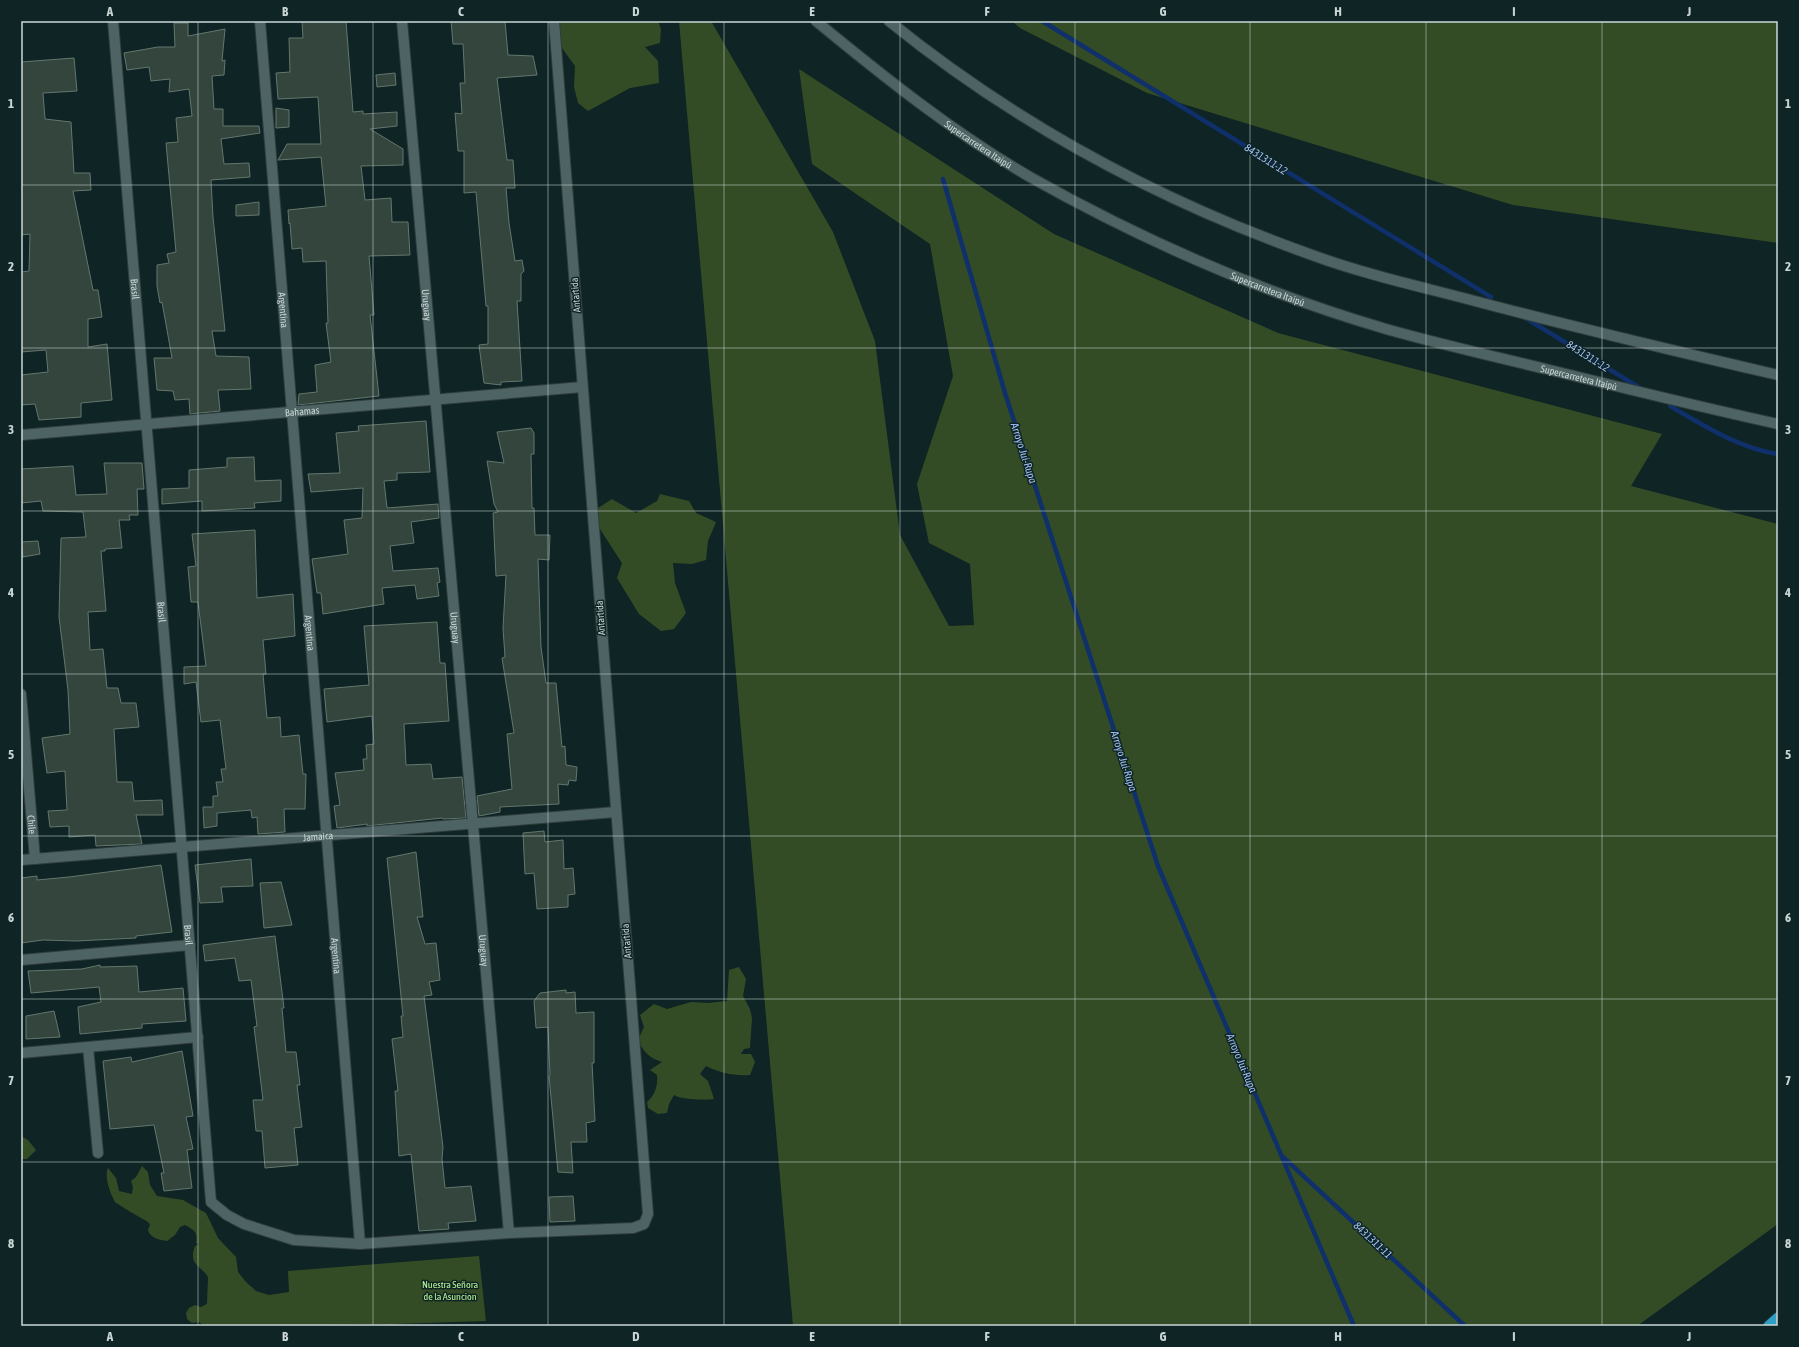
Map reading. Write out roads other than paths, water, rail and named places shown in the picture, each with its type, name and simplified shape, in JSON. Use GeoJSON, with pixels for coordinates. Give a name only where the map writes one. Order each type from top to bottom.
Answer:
{"type":"FeatureCollection","features":[{"type":"Feature","properties":{"kind":"highway"},"geometry":{"type":"LineString","coordinates":[[1769,1326],[1778,1318]]}},
{"type":"Feature","properties":{"kind":"street","name":"Brasil"},"geometry":{"type":"LineString","coordinates":[[113,21],[211,1202],[227,1216],[244,1224],[294,1240],[360,1244]]}},
{"type":"Feature","properties":{"kind":"street","name":"Argentina"},"geometry":{"type":"LineString","coordinates":[[260,21],[360,1244]]}},
{"type":"Feature","properties":{"kind":"street","name":"Uruguay"},"geometry":{"type":"LineString","coordinates":[[402,21],[509,1233]]}},
{"type":"Feature","properties":{"kind":"street","name":"Antartida"},"geometry":{"type":"LineString","coordinates":[[509,1233],[633,1228],[644,1224],[648,1214],[554,21]]}},
{"type":"Feature","properties":{"kind":"street","name":"Supercarretera Itaipú"},"geometry":{"type":"LineString","coordinates":[[816,21],[913,98],[972,140],[1028,176],[1088,208],[1219,269],[1322,308],[1387,329],[1691,405],[1778,424]]}},
{"type":"Feature","properties":{"kind":"street"},"geometry":{"type":"LineString","coordinates":[[890,21],[991,95],[1085,154],[1138,181],[1251,231],[1313,255],[1370,273],[1588,330],[1778,375]]}},
{"type":"Feature","properties":{"kind":"street","name":"Bahamas"},"geometry":{"type":"LineString","coordinates":[[21,434],[582,387]]}},
{"type":"Feature","properties":{"kind":"street","name":"Chile"},"geometry":{"type":"LineString","coordinates":[[21,694],[36,859]]}},
{"type":"Feature","properties":{"kind":"street","name":"Jamaica"},"geometry":{"type":"LineString","coordinates":[[21,860],[616,812]]}},
{"type":"Feature","properties":{"kind":"street"},"geometry":{"type":"LineString","coordinates":[[21,960],[190,944]]}},
{"type":"Feature","properties":{"kind":"street"},"geometry":{"type":"LineString","coordinates":[[21,1053],[198,1037]]}},
{"type":"Feature","properties":{"kind":"street"},"geometry":{"type":"LineString","coordinates":[[88,1047],[98,1153]]}},
{"type":"Feature","properties":{"kind":"street"},"geometry":{"type":"LineString","coordinates":[[360,1244],[509,1233]]}},
{"type":"Feature","properties":{"kind":"waterway","name":"8431311-12"},"geometry":{"type":"LineString","coordinates":[[1042,21],[1491,297]]}},
{"type":"Feature","properties":{"kind":"waterway","name":"Arroyo Jui-Rupa"},"geometry":{"type":"LineString","coordinates":[[943,179],[1005,393],[1158,866],[1354,1326]]}},
{"type":"Feature","properties":{"kind":"waterway","name":"8431311-12"},"geometry":{"type":"LineString","coordinates":[[1527,319],[1640,388]]}},
{"type":"Feature","properties":{"kind":"waterway","name":"8431311-12"},"geometry":{"type":"LineString","coordinates":[[1670,406],[1736,442],[1778,454]]}},
{"type":"Feature","properties":{"kind":"waterway","name":"8431311-11"},"geometry":{"type":"LineString","coordinates":[[1283,1157],[1465,1326]]}},
{"type":"Feature","properties":{"kind":"park label","name":"Nuestra Señora de la Asuncion"},"geometry":{"type":"Point","coordinates":[450,1290]}}]}
